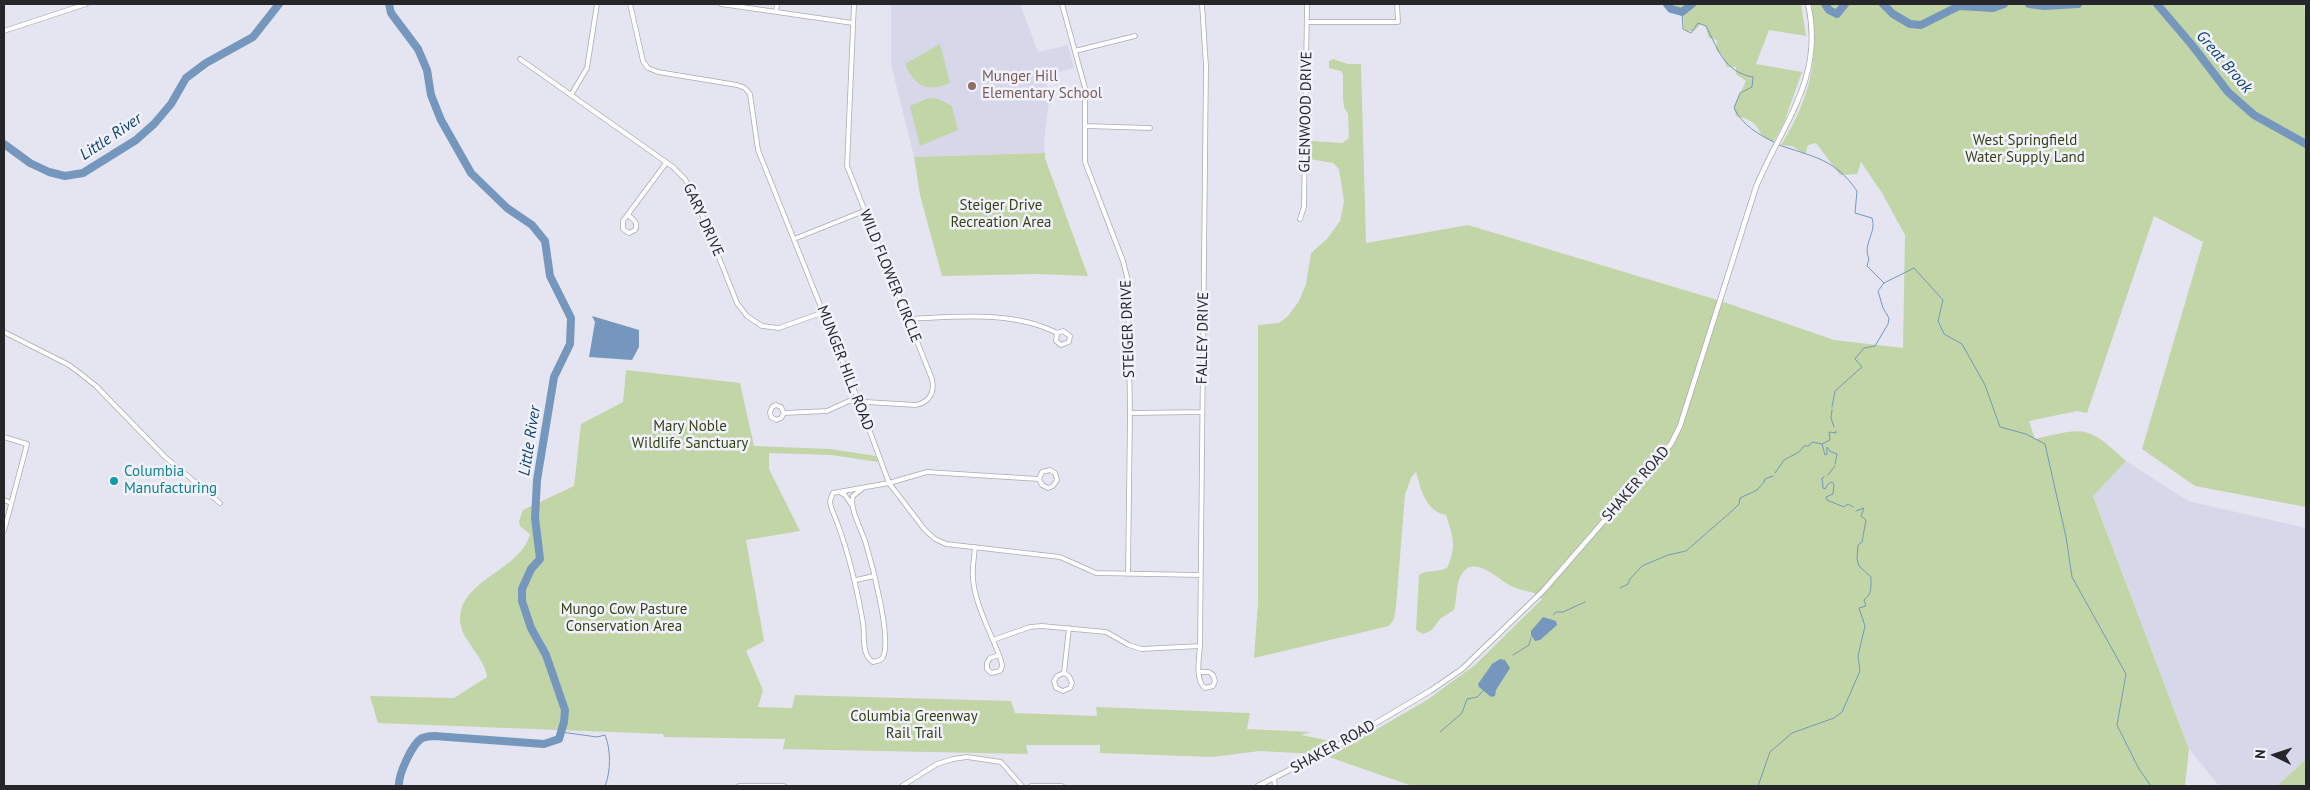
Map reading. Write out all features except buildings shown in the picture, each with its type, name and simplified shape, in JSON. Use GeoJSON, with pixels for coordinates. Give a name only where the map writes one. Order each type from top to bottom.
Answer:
{"type":"FeatureCollection","features":[{"type":"Feature","properties":{"kind":"street"},"geometry":{"type":"LineString","coordinates":[[4,31],[86,4]]}},
{"type":"Feature","properties":{"kind":"street"},"geometry":{"type":"LineString","coordinates":[[571,95],[586,68],[597,4]]}},
{"type":"Feature","properties":{"kind":"street","name":"MUNGER HILL ROAD"},"geometry":{"type":"LineString","coordinates":[[630,4],[643,62],[648,68],[658,72],[738,85],[748,91],[752,103],[756,144],[824,312],[889,482],[930,535],[946,544],[1053,555],[1067,559],[1096,573],[1200,575]]}},
{"type":"Feature","properties":{"kind":"street"},"geometry":{"type":"LineString","coordinates":[[720,4],[853,23]]}},
{"type":"Feature","properties":{"kind":"street"},"geometry":{"type":"LineString","coordinates":[[776,12],[777,4]]}},
{"type":"Feature","properties":{"kind":"street","name":"WILD FLOWER CIRCLE"},"geometry":{"type":"LineString","coordinates":[[784,412],[823,412],[847,402],[916,405],[924,402],[932,395],[932,379],[847,166],[854,4]]}},
{"type":"Feature","properties":{"kind":"street","name":"STEIGER DRIVE"},"geometry":{"type":"LineString","coordinates":[[1062,4],[1085,88],[1085,162],[1123,261],[1128,281],[1130,413],[1128,574]]}},
{"type":"Feature","properties":{"kind":"street","name":"FALLEY DRIVE"},"geometry":{"type":"LineString","coordinates":[[1199,672],[1206,66],[1202,4]]}},
{"type":"Feature","properties":{"kind":"street","name":"GLENWOOD DRIVE"},"geometry":{"type":"LineString","coordinates":[[1300,219],[1304,207],[1307,4]]}},
{"type":"Feature","properties":{"kind":"street"},"geometry":{"type":"LineString","coordinates":[[1307,22],[1398,22],[1397,4]]}},
{"type":"Feature","properties":{"kind":"street","name":"SHAKER ROAD"},"geometry":{"type":"LineString","coordinates":[[1258,786],[1342,743],[1430,691],[1462,669],[1542,591],[1657,463],[1671,444],[1680,426],[1756,187],[1776,144],[1794,113],[1808,70],[1812,43],[1808,4]]}},
{"type":"Feature","properties":{"kind":"street"},"geometry":{"type":"LineString","coordinates":[[1075,52],[1135,36]]}},
{"type":"Feature","properties":{"kind":"street","name":"GARY DRIVE"},"geometry":{"type":"LineString","coordinates":[[520,59],[679,172],[692,190],[737,303],[747,316],[762,326],[779,328],[795,324],[824,312]]}},
{"type":"Feature","properties":{"kind":"street"},"geometry":{"type":"LineString","coordinates":[[1085,126],[1150,128]]}},
{"type":"Feature","properties":{"kind":"street"},"geometry":{"type":"LineString","coordinates":[[628,215],[635,221],[637,226],[634,232],[629,233],[624,231],[622,226],[628,215],[666,163]]}},
{"type":"Feature","properties":{"kind":"street"},"geometry":{"type":"LineString","coordinates":[[794,239],[864,211]]}},
{"type":"Feature","properties":{"kind":"street"},"geometry":{"type":"LineString","coordinates":[[908,319],[975,317],[1005,319],[1038,325],[1057,333]]}},
{"type":"Feature","properties":{"kind":"street"},"geometry":{"type":"LineString","coordinates":[[4,332],[82,374],[165,457],[220,503]]}},
{"type":"Feature","properties":{"kind":"street"},"geometry":{"type":"LineString","coordinates":[[1130,413],[1202,412]]}},
{"type":"Feature","properties":{"kind":"street"},"geometry":{"type":"LineString","coordinates":[[4,437],[27,444],[4,531]]}},
{"type":"Feature","properties":{"kind":"street"},"geometry":{"type":"LineString","coordinates":[[1050,470],[1056,474],[1057,480],[1053,486],[1046,488],[1039,479],[1042,472],[1050,470]]}},
{"type":"Feature","properties":{"kind":"street"},"geometry":{"type":"LineString","coordinates":[[838,492],[845,495],[852,506],[874,576],[884,636],[884,656],[881,660],[874,662],[866,653],[852,562],[831,507],[831,496],[838,492],[936,471],[1039,479]]}},
{"type":"Feature","properties":{"kind":"street"},"geometry":{"type":"LineString","coordinates":[[852,506],[853,496],[863,488]]}},
{"type":"Feature","properties":{"kind":"street"},"geometry":{"type":"LineString","coordinates":[[4,500],[12,503]]}},
{"type":"Feature","properties":{"kind":"street"},"geometry":{"type":"LineString","coordinates":[[976,547],[973,575],[974,587],[999,655],[1002,669],[996,673],[990,672],[986,666],[988,661],[999,655]]}},
{"type":"Feature","properties":{"kind":"street"},"geometry":{"type":"LineString","coordinates":[[856,580],[874,576]]}},
{"type":"Feature","properties":{"kind":"street"},"geometry":{"type":"LineString","coordinates":[[993,640],[1030,627],[1042,626],[1106,632],[1129,645],[1141,649],[1200,646]]}},
{"type":"Feature","properties":{"kind":"street"},"geometry":{"type":"LineString","coordinates":[[1064,674],[1069,628]]}},
{"type":"Feature","properties":{"kind":"street"},"geometry":{"type":"LineString","coordinates":[[1199,672],[1209,672],[1213,675],[1215,680],[1213,686],[1208,688],[1202,686],[1199,672]]}},
{"type":"Feature","properties":{"kind":"street"},"geometry":{"type":"LineString","coordinates":[[1064,674],[1070,677],[1072,683],[1068,689],[1061,691],[1056,688],[1054,681],[1057,676],[1064,674]]}},
{"type":"Feature","properties":{"kind":"street"},"geometry":{"type":"LineString","coordinates":[[902,786],[937,764],[967,757],[1001,762],[1022,786]]}},
{"type":"Feature","properties":{"kind":"street"},"geometry":{"type":"LineString","coordinates":[[1274,778],[1275,786]]}},
{"type":"Feature","properties":{"kind":"street"},"geometry":{"type":"LineString","coordinates":[[739,786],[784,786]]}},
{"type":"Feature","properties":{"kind":"street"},"geometry":{"type":"LineString","coordinates":[[1031,786],[1062,786]]}},
{"type":"Feature","properties":{"kind":"shaded area","name":"Munger Hill Elementary School"},"geometry":{"type":"Polygon","coordinates":[[[891,4],[1020,4],[1038,52],[1068,45],[1074,68],[1045,76],[1050,95],[1044,141],[1045,153],[914,157],[891,64],[891,4]]]}},
{"type":"Feature","properties":{"kind":"shaded area"},"geometry":{"type":"Polygon","coordinates":[[[2126,461],[2188,501],[2306,528],[2306,759],[2277,786],[2219,786],[2189,749],[2093,495],[2126,461]]]}},
{"type":"Feature","properties":{"kind":"green space"},"geometry":{"type":"Polygon","coordinates":[[[1665,4],[1801,4],[1806,36],[1769,30],[1756,64],[1802,72],[1783,125],[1773,142],[1764,137],[1752,122],[1736,116],[1734,106],[1746,81],[1736,74],[1736,67],[1727,67],[1722,55],[1716,50],[1717,40],[1709,38],[1705,25],[1701,24],[1694,31],[1686,31],[1684,28],[1683,12],[1677,12],[1665,4]]]}},
{"type":"Feature","properties":{"kind":"green space","name":"West Springfield Water Supply Land"},"geometry":{"type":"Polygon","coordinates":[[[1811,4],[2304,4],[2306,18],[2306,507],[2195,486],[2142,449],[2203,242],[2154,216],[2087,413],[2077,411],[2029,421],[2035,439],[2075,431],[2084,432],[2102,440],[2126,461],[2093,496],[2189,749],[2185,786],[1412,786],[1329,757],[1427,700],[1475,665],[1542,599],[1539,596],[1510,585],[1481,568],[1469,567],[1464,571],[1459,581],[1454,610],[1440,619],[1432,630],[1423,634],[1416,630],[1419,575],[1447,568],[1452,554],[1453,542],[1446,515],[1439,513],[1429,504],[1422,492],[1416,472],[1412,476],[1405,494],[1396,607],[1394,619],[1389,626],[1254,658],[1258,604],[1258,325],[1279,323],[1288,316],[1299,301],[1306,284],[1311,253],[1327,239],[1340,221],[1344,201],[1339,169],[1333,163],[1310,159],[1309,152],[1312,141],[1342,143],[1349,138],[1348,114],[1344,107],[1343,98],[1343,74],[1341,71],[1329,68],[1329,61],[1333,59],[1348,64],[1361,64],[1366,243],[1468,225],[1724,302],[1834,340],[1903,348],[1905,235],[1882,193],[1861,162],[1857,174],[1840,175],[1816,143],[1808,145],[1804,154],[1792,146],[1781,145],[1799,112],[1810,77],[1814,42],[1811,4]]]}},
{"type":"Feature","properties":{"kind":"green space"},"geometry":{"type":"Polygon","coordinates":[[[940,44],[950,83],[934,87],[922,86],[913,78],[905,64],[940,44]]]}},
{"type":"Feature","properties":{"kind":"green space"},"geometry":{"type":"Polygon","coordinates":[[[928,98],[939,99],[952,106],[958,130],[920,146],[910,106],[928,98]]]}},
{"type":"Feature","properties":{"kind":"green space","name":"Steiger Drive Recreation Area"},"geometry":{"type":"Polygon","coordinates":[[[1045,153],[1045,158],[1088,276],[1038,274],[942,276],[920,195],[914,157],[1045,153]]]}},
{"type":"Feature","properties":{"kind":"green space"},"geometry":{"type":"Polygon","coordinates":[[[626,370],[740,383],[754,446],[830,449],[876,456],[878,462],[831,455],[769,453],[769,469],[800,531],[746,540],[764,641],[746,651],[763,690],[758,707],[792,708],[795,695],[1011,701],[1015,713],[1097,716],[1096,707],[1250,713],[1247,729],[1311,732],[1301,735],[1336,742],[1315,754],[1260,751],[1212,757],[1100,753],[1100,745],[1026,745],[1028,754],[783,749],[785,739],[664,737],[663,734],[378,723],[370,696],[454,698],[487,677],[483,663],[463,632],[461,610],[467,598],[477,587],[514,558],[524,547],[530,534],[520,526],[519,521],[523,510],[574,486],[581,424],[623,402],[626,370]]]}},
{"type":"Feature","properties":{"kind":"green space"},"geometry":{"type":"Polygon","coordinates":[[[2306,759],[2306,786],[2277,786],[2306,759]]]}},
{"type":"Feature","properties":{"kind":"water"},"geometry":{"type":"Polygon","coordinates":[[[592,316],[639,330],[639,347],[632,360],[589,357],[595,322],[592,316]]]}},
{"type":"Feature","properties":{"kind":"water"},"geometry":{"type":"Polygon","coordinates":[[[1543,617],[1556,621],[1557,625],[1540,640],[1535,641],[1531,631],[1543,617]]]}},
{"type":"Feature","properties":{"kind":"water"},"geometry":{"type":"Polygon","coordinates":[[[1500,659],[1505,660],[1510,668],[1496,690],[1495,696],[1491,697],[1478,684],[1492,664],[1500,659]]]}},
{"type":"Feature","properties":{"kind":"waterway","name":"Little River"},"geometry":{"type":"LineString","coordinates":[[4,144],[30,163],[49,172],[65,176],[83,173],[136,140],[154,124],[171,104],[186,78],[206,63],[253,37],[279,4]]}},
{"type":"Feature","properties":{"kind":"waterway","name":"Little River"},"geometry":{"type":"LineString","coordinates":[[389,4],[391,13],[418,49],[427,70],[431,95],[441,120],[471,173],[507,208],[532,225],[545,241],[550,276],[571,318],[570,344],[554,377],[537,480],[535,518],[540,559],[531,569],[522,589],[522,601],[531,628],[546,655],[565,710],[559,739],[544,744],[434,736],[422,738],[414,746],[406,760],[399,786]]}},
{"type":"Feature","properties":{"kind":"waterway","name":"Great Brook"},"geometry":{"type":"LineString","coordinates":[[1667,4],[1671,9],[1682,12],[1692,4]]}},
{"type":"Feature","properties":{"kind":"waterway","name":"Great Brook"},"geometry":{"type":"LineString","coordinates":[[1825,4],[1829,10],[1837,14],[1845,4]]}},
{"type":"Feature","properties":{"kind":"waterway","name":"Great Brook"},"geometry":{"type":"LineString","coordinates":[[1883,4],[1893,14],[1910,24],[1921,25],[1959,6],[1993,8],[2004,4]]}},
{"type":"Feature","properties":{"kind":"waterway","name":"Great Brook"},"geometry":{"type":"LineString","coordinates":[[2029,4],[2044,6],[2078,4]]}},
{"type":"Feature","properties":{"kind":"waterway","name":"Great Brook"},"geometry":{"type":"LineString","coordinates":[[2157,4],[2228,92],[2254,115],[2306,144]]}},
{"type":"Feature","properties":{"kind":"waterway"},"geometry":{"type":"LineString","coordinates":[[1682,12],[1683,29],[1691,33],[1698,23],[1706,26],[1718,51],[1729,65],[1735,70],[1753,77],[1752,87],[1740,93],[1734,108],[1742,120],[1752,129],[1776,143]]}},
{"type":"Feature","properties":{"kind":"waterway"},"geometry":{"type":"LineString","coordinates":[[1779,145],[1823,160],[1840,172],[1857,191],[1855,213],[1872,218],[1873,229],[1867,248],[1869,259],[1867,266],[1884,283],[1878,291],[1883,308],[1889,318],[1888,324],[1875,346],[1864,348],[1855,359],[1862,367],[1835,391],[1832,407]]}},
{"type":"Feature","properties":{"kind":"waterway"},"geometry":{"type":"LineString","coordinates":[[1884,283],[1914,268],[1943,300],[1938,321],[1944,334],[1962,344],[1985,385],[2000,427],[2026,434],[2045,444],[2066,537],[2072,577],[2126,674],[2117,725],[2139,769],[2151,786]]}},
{"type":"Feature","properties":{"kind":"waterway"},"geometry":{"type":"LineString","coordinates":[[1832,410],[1831,418],[1834,427]]}},
{"type":"Feature","properties":{"kind":"waterway"},"geometry":{"type":"LineString","coordinates":[[1835,464],[1837,454],[1831,452],[1827,447],[1827,454],[1825,455],[1822,444],[1830,440],[1829,432],[1836,433],[1836,431]]}},
{"type":"Feature","properties":{"kind":"waterway"},"geometry":{"type":"LineString","coordinates":[[1775,473],[1784,460],[1799,452],[1804,446],[1809,446],[1812,442],[1822,444]]}},
{"type":"Feature","properties":{"kind":"waterway"},"geometry":{"type":"LineString","coordinates":[[1828,475],[1835,466]]}},
{"type":"Feature","properties":{"kind":"waterway"},"geometry":{"type":"LineString","coordinates":[[1620,588],[1628,584],[1642,566],[1668,555],[1686,551],[1733,510],[1739,504],[1740,498],[1757,490],[1765,479],[1773,476]]}},
{"type":"Feature","properties":{"kind":"waterway"},"geometry":{"type":"LineString","coordinates":[[1824,477],[1822,478],[1823,488],[1825,489],[1832,482],[1834,484],[1833,494],[1826,497],[1827,500],[1844,507],[1848,504],[1853,507]]}},
{"type":"Feature","properties":{"kind":"waterway"},"geometry":{"type":"LineString","coordinates":[[1758,786],[1770,752],[1792,733],[1834,718],[1842,712],[1860,671],[1858,656],[1865,626],[1859,608],[1866,606],[1864,600],[1870,593],[1871,577],[1859,566],[1857,559],[1858,545],[1862,542],[1866,520],[1861,516],[1864,508],[1856,511]]}},
{"type":"Feature","properties":{"kind":"waterway"},"geometry":{"type":"LineString","coordinates":[[1553,615],[1556,612],[1563,612],[1585,602]]}},
{"type":"Feature","properties":{"kind":"waterway"},"geometry":{"type":"LineString","coordinates":[[1513,655],[1529,645],[1531,638]]}},
{"type":"Feature","properties":{"kind":"waterway"},"geometry":{"type":"LineString","coordinates":[[1440,732],[1462,713],[1467,699],[1477,697],[1484,690]]}},
{"type":"Feature","properties":{"kind":"waterway"},"geometry":{"type":"LineString","coordinates":[[561,732],[597,737],[605,735],[610,761],[605,786]]}},
{"type":"Feature","properties":{"kind":"place","name":"Munger Hill Elementary School"},"geometry":{"type":"Point","coordinates":[972,86]}},
{"type":"Feature","properties":{"kind":"place","name":"Columbia Manufacturing"},"geometry":{"type":"Point","coordinates":[114,481]}},
{"type":"Feature","properties":{"kind":"park label","name":"Mary Noble Wildlife Sanctuary"},"geometry":{"type":"Point","coordinates":[690,436]}},
{"type":"Feature","properties":{"kind":"park label","name":"Mungo Cow Pasture Conservation Area"},"geometry":{"type":"Point","coordinates":[624,618]}},
{"type":"Feature","properties":{"kind":"park label","name":"Columbia Greenway Rail Trail"},"geometry":{"type":"Point","coordinates":[914,726]}}]}
